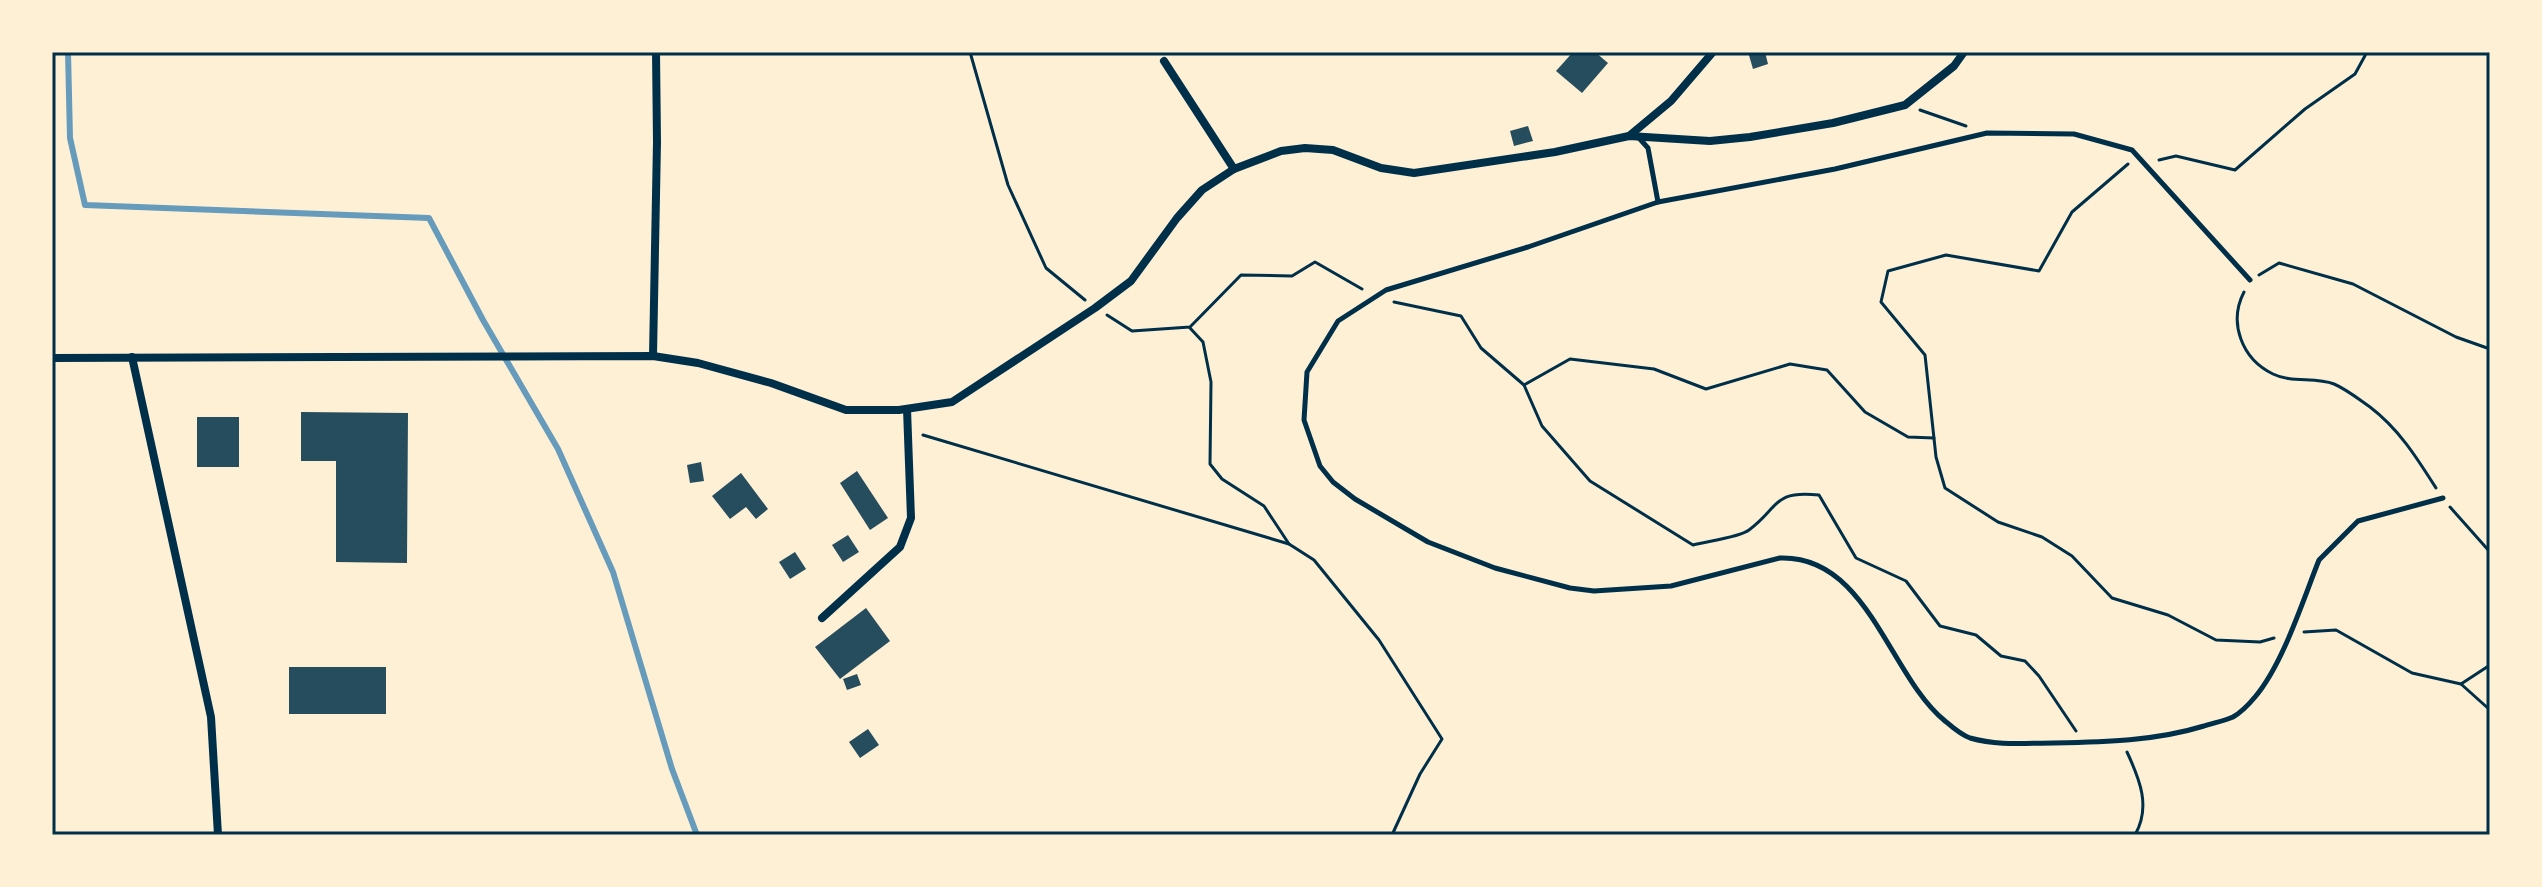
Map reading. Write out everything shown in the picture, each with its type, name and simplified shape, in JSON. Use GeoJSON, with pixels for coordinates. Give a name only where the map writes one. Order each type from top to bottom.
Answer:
{"type":"FeatureCollection","features":[{"type":"Feature","properties":{"kind":"street"},"geometry":{"type":"LineString","coordinates":[[653,356],[656,52]]}},
{"type":"Feature","properties":{"kind":"street"},"geometry":{"type":"LineString","coordinates":[[1634,136],[1671,101],[1713,52]]}},
{"type":"Feature","properties":{"kind":"street"},"geometry":{"type":"LineString","coordinates":[[52,358],[653,356],[698,363],[771,383],[846,410],[907,409],[952,402],[1131,281],[1177,218],[1202,190],[1234,169],[1281,151],[1305,148],[1333,150],[1381,168],[1414,173],[1555,152],[1634,136],[1710,141],[1750,137],[1833,123],[1905,105],[1954,66],[1964,52]]}},
{"type":"Feature","properties":{"kind":"street"},"geometry":{"type":"LineString","coordinates":[[1164,61],[1234,169]]}},
{"type":"Feature","properties":{"kind":"street"},"geometry":{"type":"LineString","coordinates":[[132,357],[211,717],[218,835]]}},
{"type":"Feature","properties":{"kind":"street"},"geometry":{"type":"LineString","coordinates":[[822,618],[900,547],[911,518],[907,409]]}},
{"type":"Feature","properties":{"kind":"lane"},"geometry":{"type":"LineString","coordinates":[[2250,280],[2132,150],[2074,134],[1987,133],[1835,169],[1658,202],[1528,247],[1386,290],[1338,321],[1307,372],[1304,420],[1320,466],[1333,482],[1355,499],[1416,535],[1495,568],[1570,588],[1594,591],[1671,586],[1780,558],[1797,557],[1813,561],[1843,584],[1861,604],[1922,695],[1942,719],[1966,737],[1996,744],[2122,741],[2173,735],[2233,716],[2255,697],[2269,676],[2319,560],[2358,521],[2443,498]]}},
{"type":"Feature","properties":{"kind":"lane"},"geometry":{"type":"LineString","coordinates":[[1634,136],[1648,148],[1658,202]]}},
{"type":"Feature","properties":{"kind":"path"},"geometry":{"type":"LineString","coordinates":[[970,52],[1008,185],[1046,268],[1095,308],[1132,331],[1190,327],[1241,275],[1292,276],[1315,262],[1373,298],[1461,316],[1481,348],[1524,385],[1542,426],[1590,481],[1693,545],[1747,531],[1777,500],[1798,493],[1819,495],[1856,558],[1906,581],[1940,626],[1976,635],[2001,656],[2025,661],[2039,676],[2077,732]]}},
{"type":"Feature","properties":{"kind":"path"},"geometry":{"type":"LineString","coordinates":[[2367,52],[2355,74],[2305,109],[2235,170],[2176,156],[2126,164],[2072,212],[2039,271],[1946,255],[1888,271],[1881,302],[1925,355],[1936,457],[1945,488],[1998,522],[2042,537],[2072,556],[2112,598],[2168,615],[2216,640],[2260,642],[2289,634],[2336,630],[2412,673],[2461,684],[2490,710]]}},
{"type":"Feature","properties":{"kind":"path"},"geometry":{"type":"LineString","coordinates":[[1905,105],[1987,133]]}},
{"type":"Feature","properties":{"kind":"path"},"geometry":{"type":"LineString","coordinates":[[2490,349],[2456,337],[2353,284],[2279,263],[2250,280],[2237,304],[2238,335],[2250,357],[2275,375],[2334,384],[2371,408],[2404,438],[2443,498],[2490,552]]}},
{"type":"Feature","properties":{"kind":"path"},"geometry":{"type":"LineString","coordinates":[[1190,327],[1203,342],[1211,382],[1210,464],[1222,479],[1264,506],[1289,544]]}},
{"type":"Feature","properties":{"kind":"path"},"geometry":{"type":"LineString","coordinates":[[1524,385],[1570,359],[1654,369],[1706,389],[1790,364],[1827,370],[1865,412],[1908,437],[1934,438]]}},
{"type":"Feature","properties":{"kind":"path"},"geometry":{"type":"LineString","coordinates":[[908,430],[1289,544],[1314,560],[1379,640],[1442,739],[1420,774],[1392,835]]}},
{"type":"Feature","properties":{"kind":"path"},"geometry":{"type":"LineString","coordinates":[[2461,684],[2490,665]]}},
{"type":"Feature","properties":{"kind":"path"},"geometry":{"type":"LineString","coordinates":[[2122,741],[2141,784],[2143,820],[2135,835]]}},
{"type":"Feature","properties":{"kind":"building"},"geometry":{"type":"Polygon","coordinates":[[[1573,52],[1595,52],[1608,63],[1582,93],[1556,71],[1573,52]]]}},
{"type":"Feature","properties":{"kind":"building"},"geometry":{"type":"Polygon","coordinates":[[[1748,52],[1765,52],[1768,64],[1753,69],[1748,52]]]}},
{"type":"Feature","properties":{"kind":"building"},"geometry":{"type":"Polygon","coordinates":[[[1528,126],[1533,141],[1514,146],[1510,131],[1528,126]]]}},
{"type":"Feature","properties":{"kind":"building"},"geometry":{"type":"Polygon","coordinates":[[[301,412],[408,413],[407,563],[336,562],[336,461],[301,461],[301,412]]]}},
{"type":"Feature","properties":{"kind":"building"},"geometry":{"type":"Polygon","coordinates":[[[197,417],[239,417],[239,467],[197,467],[197,417]]]}},
{"type":"Feature","properties":{"kind":"building"},"geometry":{"type":"Polygon","coordinates":[[[701,462],[704,481],[690,483],[687,465],[701,462]]]}},
{"type":"Feature","properties":{"kind":"building"},"geometry":{"type":"Polygon","coordinates":[[[857,471],[888,518],[870,530],[840,483],[857,471]]]}},
{"type":"Feature","properties":{"kind":"building"},"geometry":{"type":"Polygon","coordinates":[[[741,473],[768,509],[756,519],[746,507],[730,519],[712,496],[741,473]]]}},
{"type":"Feature","properties":{"kind":"building"},"geometry":{"type":"Polygon","coordinates":[[[848,535],[859,552],[843,562],[832,545],[848,535]]]}},
{"type":"Feature","properties":{"kind":"building"},"geometry":{"type":"Polygon","coordinates":[[[795,552],[806,569],[790,579],[779,562],[795,552]]]}},
{"type":"Feature","properties":{"kind":"building"},"geometry":{"type":"Polygon","coordinates":[[[866,608],[890,641],[840,679],[815,647],[866,608]]]}},
{"type":"Feature","properties":{"kind":"building"},"geometry":{"type":"Polygon","coordinates":[[[289,667],[386,667],[386,714],[289,714],[289,667]]]}},
{"type":"Feature","properties":{"kind":"building"},"geometry":{"type":"Polygon","coordinates":[[[857,674],[861,685],[847,690],[843,679],[857,674]]]}},
{"type":"Feature","properties":{"kind":"building"},"geometry":{"type":"Polygon","coordinates":[[[868,729],[879,745],[860,758],[849,742],[868,729]]]}},
{"type":"Feature","properties":{"kind":"waterway"},"geometry":{"type":"LineString","coordinates":[[68,52],[70,138],[85,205],[429,218],[483,320],[558,449],[613,572],[672,769],[697,835]]}}]}
